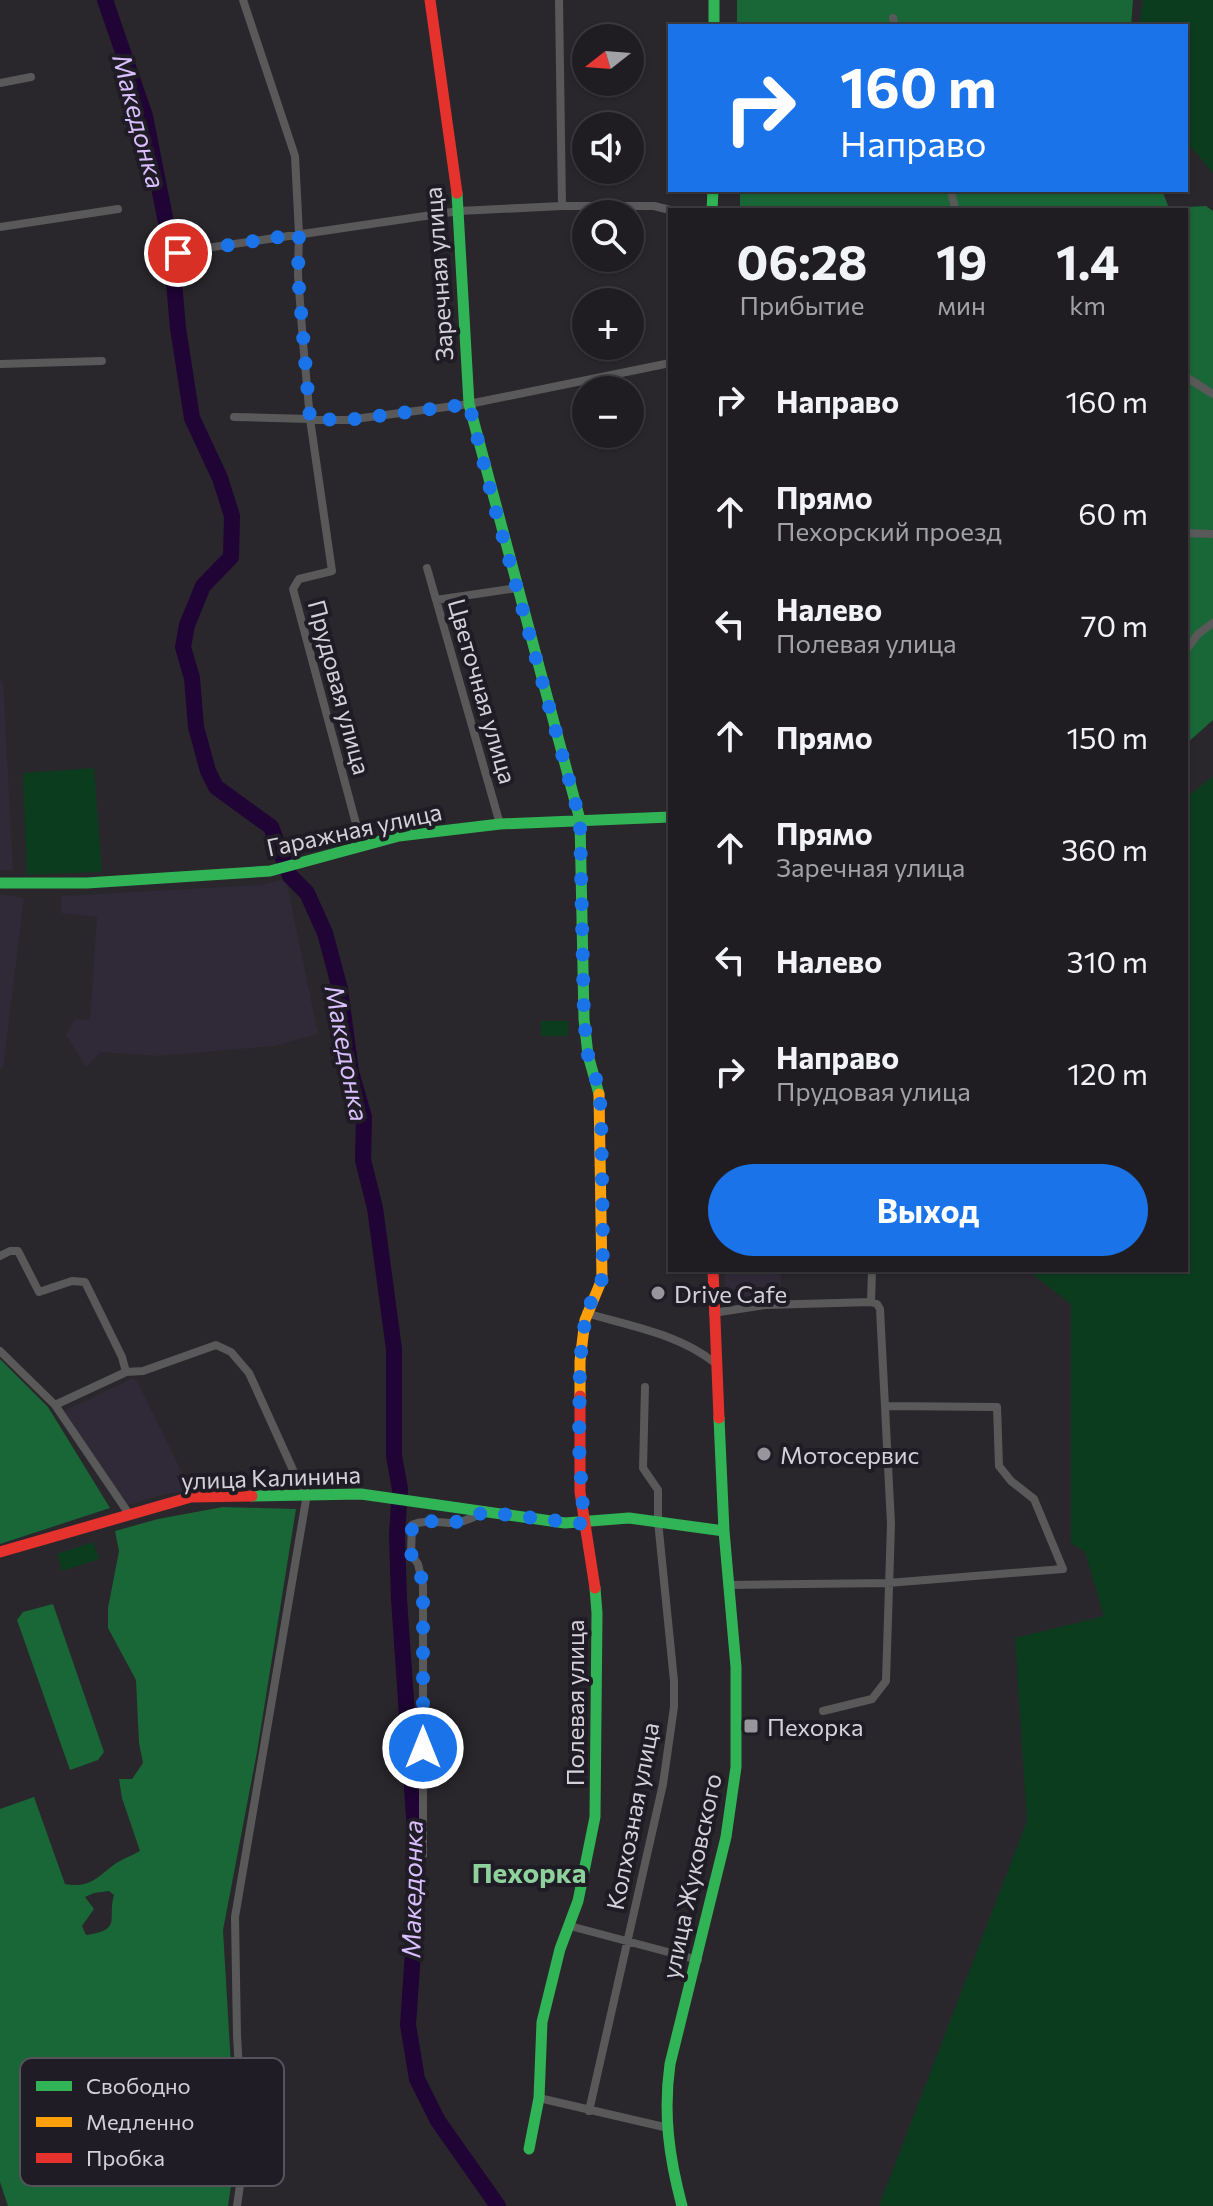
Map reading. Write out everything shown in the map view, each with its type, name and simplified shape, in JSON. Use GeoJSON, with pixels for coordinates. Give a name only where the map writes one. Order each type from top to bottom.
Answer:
{"type":"FeatureCollection","features":[{"type":"Feature","properties":{"kind":"street","name":"Прудовая улица"},"geometry":{"type":"LineString","coordinates":[[243,0],[295,156],[298,275],[310,419],[332,571],[299,579],[293,589],[362,846]]}},
{"type":"Feature","properties":{"kind":"street","name":"Заречная улица"},"geometry":{"type":"LineString","coordinates":[[430,0],[459,211],[469,404],[580,820],[584,1019],[588,1055],[598,1085],[601,1110],[603,1247],[602,1279],[586,1313]]}},
{"type":"Feature","properties":{"kind":"street"},"geometry":{"type":"LineString","coordinates":[[431,14],[438,0]]}},
{"type":"Feature","properties":{"kind":"street"},"geometry":{"type":"LineString","coordinates":[[559,0],[562,206]]}},
{"type":"Feature","properties":{"kind":"street"},"geometry":{"type":"LineString","coordinates":[[714,0],[714,24]]}},
{"type":"Feature","properties":{"kind":"street"},"geometry":{"type":"LineString","coordinates":[[0,83],[31,77]]}},
{"type":"Feature","properties":{"kind":"street"},"geometry":{"type":"LineString","coordinates":[[166,254],[459,211],[562,206],[654,206],[668,210]]}},
{"type":"Feature","properties":{"kind":"street"},"geometry":{"type":"LineString","coordinates":[[0,227],[118,209]]}},
{"type":"Feature","properties":{"kind":"street"},"geometry":{"type":"LineString","coordinates":[[0,364],[102,361]]}},
{"type":"Feature","properties":{"kind":"street"},"geometry":{"type":"LineString","coordinates":[[234,417],[347,420],[469,404],[668,363]]}},
{"type":"Feature","properties":{"kind":"street"},"geometry":{"type":"LineString","coordinates":[[1188,378],[1213,394]]}},
{"type":"Feature","properties":{"kind":"street"},"geometry":{"type":"LineString","coordinates":[[1188,533],[1213,534]]}},
{"type":"Feature","properties":{"kind":"street","name":"Цветочная улица"},"geometry":{"type":"LineString","coordinates":[[427,568],[500,824]]}},
{"type":"Feature","properties":{"kind":"street"},"geometry":{"type":"LineString","coordinates":[[436,600],[517,588]]}},
{"type":"Feature","properties":{"kind":"street"},"geometry":{"type":"LineString","coordinates":[[1188,647],[1198,634],[1213,623]]}},
{"type":"Feature","properties":{"kind":"street","name":"Гаражная улица"},"geometry":{"type":"LineString","coordinates":[[0,883],[132,881],[286,869],[399,836],[500,824],[668,817]]}},
{"type":"Feature","properties":{"kind":"street"},"geometry":{"type":"LineString","coordinates":[[0,1256],[18,1251],[39,1292],[72,1281],[85,1282],[122,1357],[126,1372]]}},
{"type":"Feature","properties":{"kind":"street","name":"улица Жуковского"},"geometry":{"type":"LineString","coordinates":[[681,2204],[664,2127],[670,2064],[726,1837],[736,1767],[736,1667],[724,1531],[713,1272]]}},
{"type":"Feature","properties":{"kind":"street"},"geometry":{"type":"LineString","coordinates":[[871,1302],[872,1272]]}},
{"type":"Feature","properties":{"kind":"street"},"geometry":{"type":"LineString","coordinates":[[713,1313],[765,1305],[871,1302],[880,1309],[891,1524],[886,1681],[872,1699],[823,1711]]}},
{"type":"Feature","properties":{"kind":"street"},"geometry":{"type":"LineString","coordinates":[[586,1313],[673,1339],[701,1352],[715,1363]]}},
{"type":"Feature","properties":{"kind":"street","name":"Полевая улица"},"geometry":{"type":"LineString","coordinates":[[529,2149],[539,2098],[542,2022],[592,1842],[597,1769],[597,1613],[593,1569],[584,1524],[579,1447],[580,1361],[586,1313]]}},
{"type":"Feature","properties":{"kind":"street"},"geometry":{"type":"LineString","coordinates":[[55,1405],[126,1372],[143,1371],[216,1345],[231,1352],[249,1373],[307,1494],[235,1917],[238,2058]]}},
{"type":"Feature","properties":{"kind":"street"},"geometry":{"type":"LineString","coordinates":[[0,1351],[55,1405],[129,1514]]}},
{"type":"Feature","properties":{"kind":"street","name":"Колхозная улица"},"geometry":{"type":"LineString","coordinates":[[589,2111],[663,1784],[674,1707],[658,1490],[643,1468],[645,1387]]}},
{"type":"Feature","properties":{"kind":"street"},"geometry":{"type":"LineString","coordinates":[[730,1585],[888,1583],[1063,1569],[1034,1499],[1011,1481],[999,1466],[997,1407],[886,1406]]}},
{"type":"Feature","properties":{"kind":"street","name":"улица Калинина"},"geometry":{"type":"LineString","coordinates":[[0,1552],[191,1497],[361,1494],[584,1524],[612,1518],[724,1531]]}},
{"type":"Feature","properties":{"kind":"street"},"geometry":{"type":"LineString","coordinates":[[423,1855],[423,1585],[418,1564],[411,1554],[412,1525],[416,1522],[453,1523],[485,1512]]}},
{"type":"Feature","properties":{"kind":"street"},"geometry":{"type":"LineString","coordinates":[[570,1926],[698,1960]]}},
{"type":"Feature","properties":{"kind":"street"},"geometry":{"type":"LineString","coordinates":[[539,2098],[664,2127]]}},
{"type":"Feature","properties":{"kind":"street"},"geometry":{"type":"LineString","coordinates":[[237,2206],[240,2186]]}},
{"type":"Feature","properties":{"kind":"shaded area"},"geometry":{"type":"Polygon","coordinates":[[[0,681],[3,681],[13,870],[0,870],[0,681]]]}},
{"type":"Feature","properties":{"kind":"shaded area"},"geometry":{"type":"Polygon","coordinates":[[[286,879],[318,1034],[274,1046],[159,1056],[101,1052],[86,1067],[66,1035],[75,1019],[90,1020],[97,917],[61,913],[61,896],[261,885],[286,879]]]}},
{"type":"Feature","properties":{"kind":"shaded area"},"geometry":{"type":"Polygon","coordinates":[[[0,894],[24,898],[3,1069],[0,1068],[0,894]]]}},
{"type":"Feature","properties":{"kind":"shaded area"},"geometry":{"type":"Polygon","coordinates":[[[725,1272],[781,1272],[780,1295],[725,1297],[725,1272]]]}},
{"type":"Feature","properties":{"kind":"shaded area"},"geometry":{"type":"Polygon","coordinates":[[[133,1378],[191,1491],[165,1494],[125,1506],[62,1412],[133,1378]]]}},
{"type":"Feature","properties":{"kind":"green space"},"geometry":{"type":"Polygon","coordinates":[[[737,0],[1133,0],[1131,24],[737,24],[737,0]]]}},
{"type":"Feature","properties":{"kind":"green space"},"geometry":{"type":"Polygon","coordinates":[[[1143,0],[1213,0],[1213,173],[1188,143],[1188,24],[1139,24],[1143,0]]]}},
{"type":"Feature","properties":{"kind":"green space"},"geometry":{"type":"Polygon","coordinates":[[[740,192],[1163,192],[1169,208],[740,208],[740,192]]]}},
{"type":"Feature","properties":{"kind":"green space"},"geometry":{"type":"Polygon","coordinates":[[[1206,206],[1213,211],[1213,720],[1188,742],[1188,208],[1169,208],[1206,206]]]}},
{"type":"Feature","properties":{"kind":"green space"},"geometry":{"type":"Polygon","coordinates":[[[94,768],[102,872],[27,875],[23,773],[94,768]]]}},
{"type":"Feature","properties":{"kind":"green space"},"geometry":{"type":"Polygon","coordinates":[[[1213,776],[1213,2206],[879,2206],[1027,1821],[1015,1638],[1104,1616],[1085,1552],[1071,1543],[1071,1304],[1030,1272],[1188,1272],[1188,796],[1213,776]]]}},
{"type":"Feature","properties":{"kind":"green space"},"geometry":{"type":"Polygon","coordinates":[[[541,1021],[568,1021],[568,1036],[541,1036],[541,1021]]]}},
{"type":"Feature","properties":{"kind":"green space"},"geometry":{"type":"Polygon","coordinates":[[[0,1359],[48,1407],[110,1508],[0,1544],[0,1359]]]}},
{"type":"Feature","properties":{"kind":"green space"},"geometry":{"type":"Polygon","coordinates":[[[223,1507],[296,1509],[257,1752],[223,1930],[231,2058],[20,2058],[20,2186],[231,2186],[228,2206],[8,2206],[0,2182],[0,1809],[34,1797],[65,1884],[90,1882],[140,1851],[122,1798],[119,1779],[132,1779],[143,1763],[136,1680],[108,1628],[108,1608],[119,1551],[115,1531],[223,1507]],[[109,1891],[85,1897],[94,1909],[82,1926],[86,1935],[98,1933],[109,1926],[114,1895],[109,1891]]]}},
{"type":"Feature","properties":{"kind":"green space"},"geometry":{"type":"Polygon","coordinates":[[[93,1542],[99,1559],[62,1571],[57,1554],[93,1542]]]}},
{"type":"Feature","properties":{"kind":"green space"},"geometry":{"type":"Polygon","coordinates":[[[53,1604],[104,1752],[98,1760],[70,1770],[17,1620],[23,1612],[53,1604]]]}},
{"type":"Feature","properties":{"kind":"waterway","name":"Македонка"},"geometry":{"type":"LineString","coordinates":[[105,0],[145,116],[171,248],[178,328],[192,418],[220,478],[232,516],[231,557],[203,586],[187,625],[183,647],[192,678],[196,727],[208,771],[216,787],[271,827],[290,876],[307,893],[325,933],[340,989],[351,1072],[364,1117],[363,1160],[375,1208],[394,1349],[394,1456],[400,1489],[397,1535],[399,1599],[415,1831],[414,1938],[408,2025],[417,2079],[438,2121],[498,2206]]}},
{"type":"Feature","properties":{"kind":"traffic: fast"},"geometry":{"type":"LineString","coordinates":[[714,0],[714,24]]}},
{"type":"Feature","properties":{"kind":"traffic: fast"},"geometry":{"type":"LineString","coordinates":[[712,208],[713,192]]}},
{"type":"Feature","properties":{"kind":"traffic: fast"},"geometry":{"type":"LineString","coordinates":[[457,193],[469,404],[580,820],[584,1019],[588,1055],[599,1094]]}},
{"type":"Feature","properties":{"kind":"traffic: fast"},"geometry":{"type":"LineString","coordinates":[[0,883],[87,883],[270,871],[399,836],[500,824],[668,817]]}},
{"type":"Feature","properties":{"kind":"traffic: fast"},"geometry":{"type":"LineString","coordinates":[[682,2206],[668,2135],[670,2064],[726,1837],[736,1767],[736,1667],[724,1531],[719,1418]]}},
{"type":"Feature","properties":{"kind":"traffic: fast"},"geometry":{"type":"LineString","coordinates":[[252,1496],[361,1494],[565,1523],[629,1518],[724,1531]]}},
{"type":"Feature","properties":{"kind":"traffic: fast"},"geometry":{"type":"LineString","coordinates":[[529,2149],[539,2098],[542,2022],[560,1949],[578,1901],[595,1817],[595,1588]]}},
{"type":"Feature","properties":{"kind":"traffic: slow"},"geometry":{"type":"LineString","coordinates":[[580,1396],[585,1320],[602,1279],[599,1094]]}},
{"type":"Feature","properties":{"kind":"traffic: jam"},"geometry":{"type":"LineString","coordinates":[[430,0],[457,193]]}},
{"type":"Feature","properties":{"kind":"traffic: jam"},"geometry":{"type":"LineString","coordinates":[[713,1272],[719,1418]]}},
{"type":"Feature","properties":{"kind":"traffic: jam"},"geometry":{"type":"LineString","coordinates":[[580,1396],[580,1492],[595,1588]]}},
{"type":"Feature","properties":{"kind":"traffic: jam"},"geometry":{"type":"LineString","coordinates":[[0,1552],[191,1497],[252,1496]]}},
{"type":"Feature","properties":{"kind":"place","name":"Drive Cafe"},"geometry":{"type":"Point","coordinates":[658,1293]}},
{"type":"Feature","properties":{"kind":"place","name":"Мотосервис"},"geometry":{"type":"Point","coordinates":[764,1454]}},
{"type":"Feature","properties":{"kind":"place","name":"Пехорка"},"geometry":{"type":"Point","coordinates":[751,1726]}},
{"type":"Feature","properties":{"kind":"district","name":"Пехорка"},"geometry":{"type":"Point","coordinates":[529,1872]}},
{"type":"Feature","properties":{"kind":"route"},"geometry":{"type":"LineString","coordinates":[[178,253],[299,234],[298,275],[310,419],[347,420],[469,404],[580,820],[584,1019],[588,1055],[598,1085],[601,1110],[603,1247],[602,1279],[586,1313],[580,1361],[580,1492],[584,1524],[485,1512],[453,1523],[416,1522],[412,1525],[411,1554],[418,1564],[423,1585],[423,1748]]}}]}
